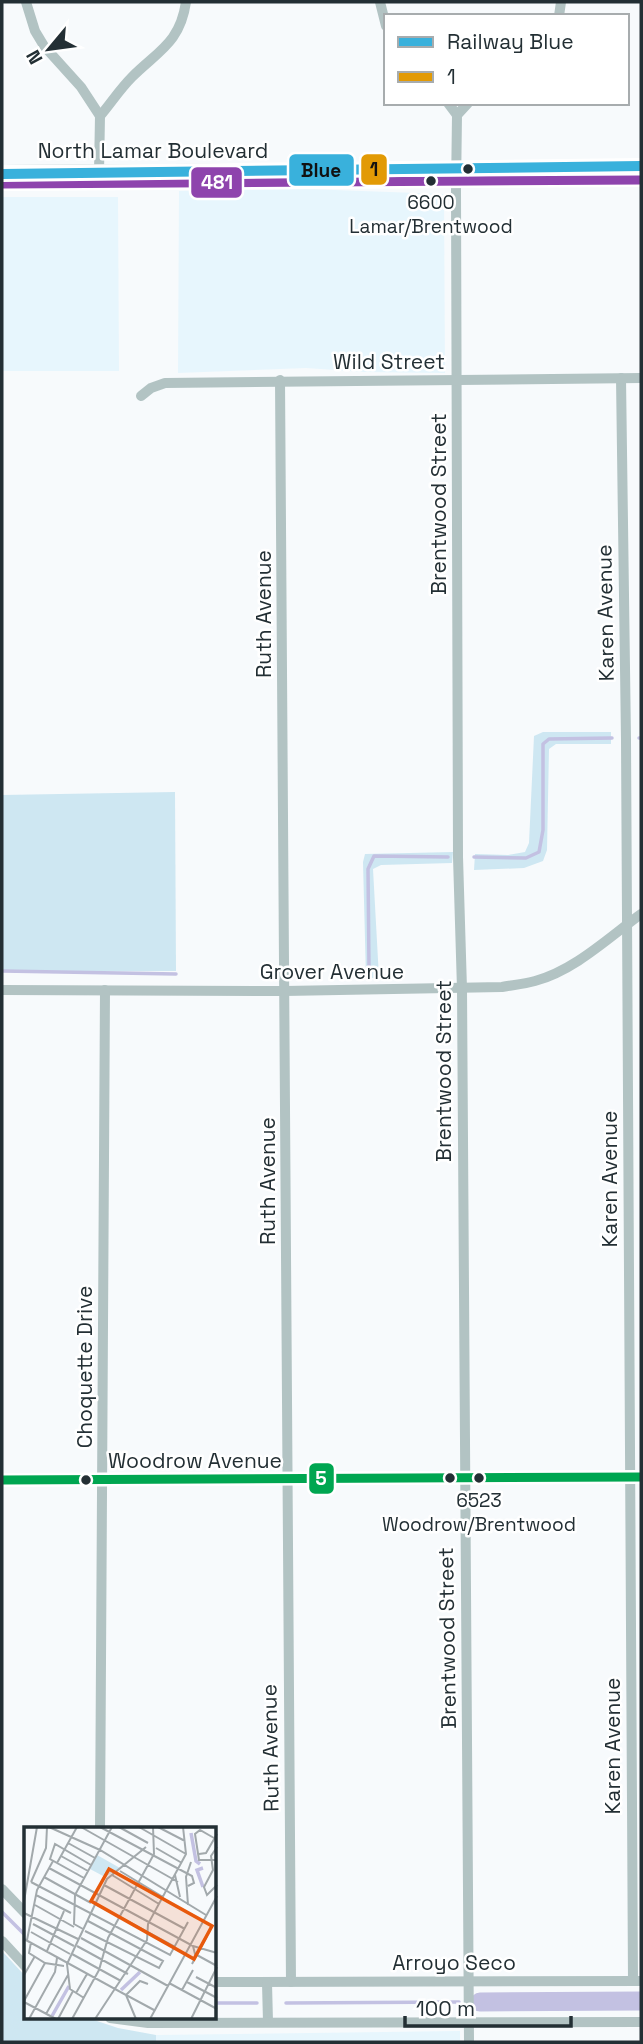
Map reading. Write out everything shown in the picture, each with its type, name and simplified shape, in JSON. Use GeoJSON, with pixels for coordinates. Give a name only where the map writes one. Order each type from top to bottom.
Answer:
{"type":"FeatureCollection","features":[{"type":"Feature","properties":{"kind":"main road","name":"North Lamar Boulevard"},"geometry":{"type":"LineString","coordinates":[[2,172],[641,168]]}},
{"type":"Feature","properties":{"kind":"street"},"geometry":{"type":"LineString","coordinates":[[26,2],[35,31],[44,46],[81,86],[100,117],[99,172]]}},
{"type":"Feature","properties":{"kind":"street"},"geometry":{"type":"LineString","coordinates":[[100,117],[129,80],[171,41],[186,2]]}},
{"type":"Feature","properties":{"kind":"street"},"geometry":{"type":"LineString","coordinates":[[450,105],[457,115],[466,105]]}},
{"type":"Feature","properties":{"kind":"street","name":"Brentwood Street"},"geometry":{"type":"LineString","coordinates":[[457,115],[458,857],[462,989],[469,2042]]}},
{"type":"Feature","properties":{"kind":"street","name":"Karen Avenue"},"geometry":{"type":"LineString","coordinates":[[621,378],[626,925],[636,1476],[637,1981]]}},
{"type":"Feature","properties":{"kind":"street","name":"Wild Street"},"geometry":{"type":"LineString","coordinates":[[141,396],[151,388],[165,383],[641,378]]}},
{"type":"Feature","properties":{"kind":"street","name":"Ruth Avenue"},"geometry":{"type":"LineString","coordinates":[[280,380],[291,1982]]}},
{"type":"Feature","properties":{"kind":"street","name":"Grover Avenue"},"geometry":{"type":"LineString","coordinates":[[2,990],[285,991],[502,987],[535,981],[561,971],[585,957],[641,914]]}},
{"type":"Feature","properties":{"kind":"street","name":"Choquette Drive"},"geometry":{"type":"LineString","coordinates":[[100,1827],[105,990]]}},
{"type":"Feature","properties":{"kind":"street","name":"Woodrow Avenue"},"geometry":{"type":"LineString","coordinates":[[2,1480],[636,1476]]}},
{"type":"Feature","properties":{"kind":"street"},"geometry":{"type":"LineString","coordinates":[[2,1889],[24,1912]]}},
{"type":"Feature","properties":{"kind":"street"},"geometry":{"type":"LineString","coordinates":[[2,1941],[24,1965]]}},
{"type":"Feature","properties":{"kind":"street","name":"Arroyo Seco"},"geometry":{"type":"LineString","coordinates":[[217,1982],[637,1981]]}},
{"type":"Feature","properties":{"kind":"street"},"geometry":{"type":"LineString","coordinates":[[267,1983],[268,2022]]}},
{"type":"Feature","properties":{"kind":"street"},"geometry":{"type":"LineString","coordinates":[[125,2020],[148,2023],[641,2022]]}},
{"type":"Feature","properties":{"kind":"shaded area"},"geometry":{"type":"Polygon","coordinates":[[[307,189],[444,194],[445,373],[306,368],[178,373],[179,191],[307,189]]]}},
{"type":"Feature","properties":{"kind":"shaded area"},"geometry":{"type":"Polygon","coordinates":[[[2,197],[118,197],[119,371],[2,371],[2,197]]]}},
{"type":"Feature","properties":{"kind":"shaded area"},"geometry":{"type":"Polygon","coordinates":[[[543,732],[611,732],[611,744],[556,744],[549,749],[547,850],[543,861],[524,868],[474,870],[475,854],[508,855],[525,852],[529,843],[534,736],[543,732]]]}},
{"type":"Feature","properties":{"kind":"shaded area"},"geometry":{"type":"Polygon","coordinates":[[[175,792],[176,971],[2,972],[2,795],[175,792]]]}},
{"type":"Feature","properties":{"kind":"shaded area"},"geometry":{"type":"Polygon","coordinates":[[[453,852],[452,863],[381,865],[373,869],[379,978],[366,978],[365,854],[453,852]]]}},
{"type":"Feature","properties":{"kind":"shaded area"},"geometry":{"type":"Polygon","coordinates":[[[2,1951],[24,1975],[24,2020],[94,2020],[118,2028],[156,2035],[156,2042],[2,2042],[2,1951]]]}},
{"type":"Feature","properties":{"kind":"shaded area"},"geometry":{"type":"Polygon","coordinates":[[[460,2031],[460,2042],[156,2042],[156,2035],[460,2031]]]}},
{"type":"Feature","properties":{"kind":"waterway"},"geometry":{"type":"LineString","coordinates":[[474,857],[526,858],[539,852],[543,830],[543,744],[549,739],[612,738]]}},
{"type":"Feature","properties":{"kind":"waterway"},"geometry":{"type":"LineString","coordinates":[[369,967],[368,869],[374,856],[448,857]]}},
{"type":"Feature","properties":{"kind":"waterway"},"geometry":{"type":"LineString","coordinates":[[2,971],[176,974]]}},
{"type":"Feature","properties":{"kind":"waterway"},"geometry":{"type":"LineString","coordinates":[[2,1912],[24,1934]]}},
{"type":"Feature","properties":{"kind":"waterway"},"geometry":{"type":"LineString","coordinates":[[480,2002],[641,2001]]}},
{"type":"Feature","properties":{"kind":"waterway"},"geometry":{"type":"LineString","coordinates":[[286,2003],[459,2002]]}},
{"type":"Feature","properties":{"kind":"waterway"},"geometry":{"type":"LineString","coordinates":[[217,2003],[257,2003]]}},
{"type":"Feature","properties":{"kind":"rail line","name":"Blue"},"geometry":{"type":"LineString","coordinates":[[2,174],[641,166]]}},
{"type":"Feature","properties":{"kind":"transit line","name":"1"},"geometry":{"type":"LineString","coordinates":[[2,172],[641,168]]}},
{"type":"Feature","properties":{"kind":"transit line","name":"481"},"geometry":{"type":"LineString","coordinates":[[2,184],[641,180]]}},
{"type":"Feature","properties":{"kind":"transit line","name":"5"},"geometry":{"type":"LineString","coordinates":[[2,1480],[641,1477]]}},
{"type":"Feature","properties":{"kind":"place","name":"6600 Lamar/Brentwood"},"geometry":{"type":"Point","coordinates":[431,181]}},
{"type":"Feature","properties":{"kind":"place","name":"6523 Woodrow/Brentwood"},"geometry":{"type":"Point","coordinates":[479,1478]}}]}
